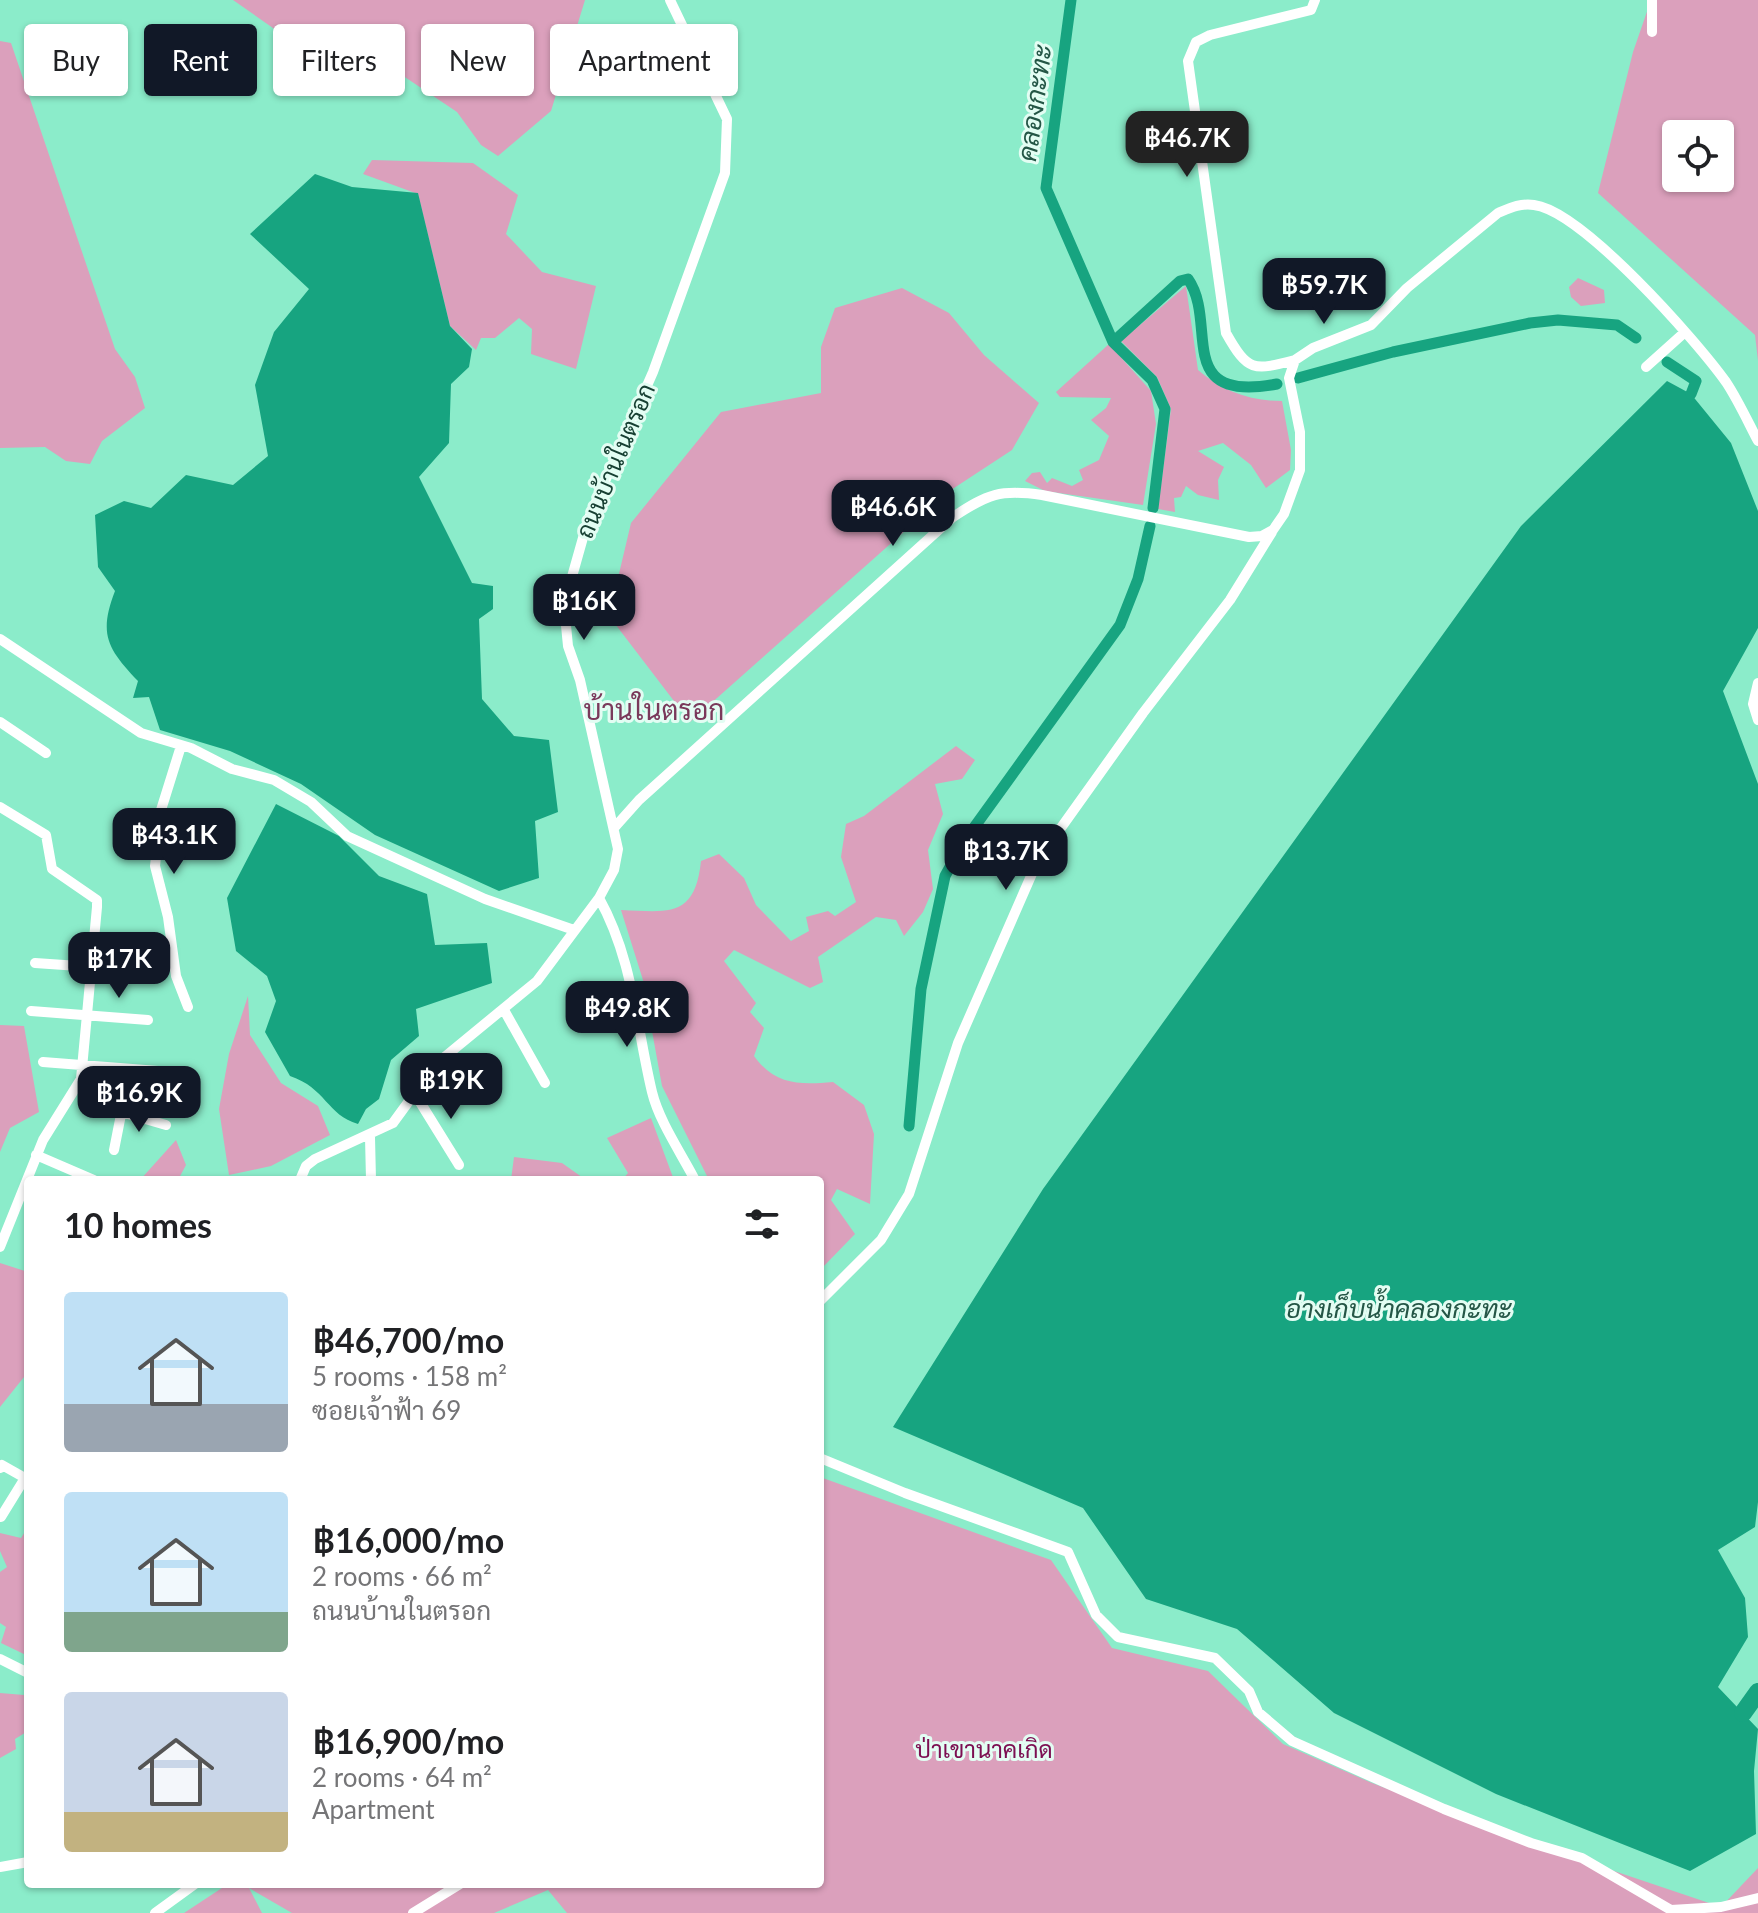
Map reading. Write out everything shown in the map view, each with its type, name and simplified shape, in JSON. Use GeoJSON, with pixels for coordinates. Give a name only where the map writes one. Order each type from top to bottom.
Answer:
{"type":"FeatureCollection","features":[{"type":"Feature","properties":{"kind":"street","name":"ถนนบ้านในตรอก"},"geometry":{"type":"LineString","coordinates":[[302,1176],[306,1166],[315,1159],[370,1137],[393,1123],[436,1064],[537,981],[599,898],[616,860],[618,849],[614,828],[580,680],[568,646],[564,605],[588,520],[653,372],[725,173],[729,131],[721,103],[670,0]]}},
{"type":"Feature","properties":{"kind":"street"},"geometry":{"type":"LineString","coordinates":[[1315,0],[1311,10],[1210,35],[1196,42],[1188,61],[1226,333],[1242,362],[1261,369],[1295,360],[1313,348],[1371,325],[1430,269],[1498,213],[1516,205],[1535,205],[1568,221],[1604,249],[1685,332],[1727,383],[1758,441]]}},
{"type":"Feature","properties":{"kind":"street"},"geometry":{"type":"LineString","coordinates":[[1652,0],[1652,32]]}},
{"type":"Feature","properties":{"kind":"street"},"geometry":{"type":"LineString","coordinates":[[1646,367],[1685,332]]}},
{"type":"Feature","properties":{"kind":"street"},"geometry":{"type":"LineString","coordinates":[[824,1297],[881,1240],[909,1194],[958,1043],[1038,860],[1143,713],[1230,600],[1284,514],[1300,470],[1300,432],[1289,378],[1295,360]]}},
{"type":"Feature","properties":{"kind":"street"},"geometry":{"type":"LineString","coordinates":[[614,828],[639,800],[930,538],[983,496],[1017,492],[1042,495],[1249,537],[1262,536],[1273,530]]}},
{"type":"Feature","properties":{"kind":"street"},"geometry":{"type":"LineString","coordinates":[[0,639],[141,733],[181,746],[232,769],[274,780],[311,802],[347,836],[485,899],[574,930]]}},
{"type":"Feature","properties":{"kind":"street"},"geometry":{"type":"LineString","coordinates":[[1758,683],[1753,704],[1758,720]]}},
{"type":"Feature","properties":{"kind":"street"},"geometry":{"type":"LineString","coordinates":[[0,722],[46,753]]}},
{"type":"Feature","properties":{"kind":"street"},"geometry":{"type":"LineString","coordinates":[[181,746],[161,810],[155,866],[168,917],[176,976],[188,1007]]}},
{"type":"Feature","properties":{"kind":"street"},"geometry":{"type":"LineString","coordinates":[[0,807],[46,835],[52,869],[97,900],[81,1079],[36,1155],[30,1176]]}},
{"type":"Feature","properties":{"kind":"street"},"geometry":{"type":"LineString","coordinates":[[599,898],[617,931],[631,982],[652,1096],[693,1176]]}},
{"type":"Feature","properties":{"kind":"street"},"geometry":{"type":"LineString","coordinates":[[35,963],[108,968]]}},
{"type":"Feature","properties":{"kind":"street"},"geometry":{"type":"LineString","coordinates":[[504,1010],[545,1083]]}},
{"type":"Feature","properties":{"kind":"street"},"geometry":{"type":"LineString","coordinates":[[31,1011],[148,1020]]}},
{"type":"Feature","properties":{"kind":"street"},"geometry":{"type":"LineString","coordinates":[[43,1062],[158,1071]]}},
{"type":"Feature","properties":{"kind":"street"},"geometry":{"type":"LineString","coordinates":[[114,1150],[130,1069]]}},
{"type":"Feature","properties":{"kind":"street"},"geometry":{"type":"LineString","coordinates":[[415,1094],[459,1165]]}},
{"type":"Feature","properties":{"kind":"street"},"geometry":{"type":"LineString","coordinates":[[121,1112],[166,1125]]}},
{"type":"Feature","properties":{"kind":"street"},"geometry":{"type":"LineString","coordinates":[[370,1137],[371,1176]]}},
{"type":"Feature","properties":{"kind":"street"},"geometry":{"type":"LineString","coordinates":[[36,1155],[85,1176]]}},
{"type":"Feature","properties":{"kind":"street"},"geometry":{"type":"LineString","coordinates":[[0,1247],[23,1204]]}},
{"type":"Feature","properties":{"kind":"street"},"geometry":{"type":"LineString","coordinates":[[824,1460],[905,1493],[1068,1552],[1096,1615],[1118,1637],[1215,1658],[1249,1691],[1258,1712],[1292,1741],[1444,1809],[1531,1843],[1582,1858],[1671,1910],[1721,1907],[1758,1898]]}},
{"type":"Feature","properties":{"kind":"street"},"geometry":{"type":"LineString","coordinates":[[0,1468],[2,1465],[24,1477]]}},
{"type":"Feature","properties":{"kind":"street"},"geometry":{"type":"LineString","coordinates":[[1,1517],[24,1480]]}},
{"type":"Feature","properties":{"kind":"street"},"geometry":{"type":"LineString","coordinates":[[0,1659],[24,1671]]}},
{"type":"Feature","properties":{"kind":"street"},"geometry":{"type":"LineString","coordinates":[[0,1867],[24,1863]]}},
{"type":"Feature","properties":{"kind":"street"},"geometry":{"type":"LineString","coordinates":[[155,1913],[189,1888]]}},
{"type":"Feature","properties":{"kind":"street"},"geometry":{"type":"LineString","coordinates":[[413,1913],[454,1888]]}},
{"type":"Feature","properties":{"kind":"green space"},"geometry":{"type":"Polygon","coordinates":[[[233,0],[585,0],[578,24],[550,24],[550,96],[556,96],[551,111],[498,156],[481,145],[457,112],[433,96],[534,96],[534,24],[421,24],[421,88],[405,77],[405,24],[273,24],[273,28],[233,0]]]}},
{"type":"Feature","properties":{"kind":"green space"},"geometry":{"type":"Polygon","coordinates":[[[1651,0],[1758,0],[1758,361],[1755,335],[1598,193],[1633,52],[1651,0]]]}},
{"type":"Feature","properties":{"kind":"green space"},"geometry":{"type":"Polygon","coordinates":[[[0,41],[11,43],[24,81],[24,96],[29,96],[115,349],[135,377],[145,408],[102,441],[90,464],[66,461],[45,447],[0,448],[0,41]]]}},
{"type":"Feature","properties":{"kind":"green space"},"geometry":{"type":"Polygon","coordinates":[[[372,160],[473,163],[518,195],[506,234],[542,272],[596,286],[576,369],[531,354],[532,329],[519,318],[495,338],[481,338],[476,350],[450,326],[418,194],[363,174],[372,160]]]}},
{"type":"Feature","properties":{"kind":"green space"},"geometry":{"type":"Polygon","coordinates":[[[1578,278],[1604,290],[1605,303],[1581,306],[1571,297],[1569,287],[1578,278]]]}},
{"type":"Feature","properties":{"kind":"green space"},"geometry":{"type":"Polygon","coordinates":[[[1186,286],[1198,370],[1217,384],[1237,393],[1282,401],[1291,450],[1290,470],[1266,488],[1251,465],[1223,443],[1198,451],[1224,467],[1218,480],[1219,500],[1198,495],[1186,486],[1181,497],[1174,498],[1175,512],[1158,509],[1171,409],[1157,377],[1121,341],[1186,286]]]}},
{"type":"Feature","properties":{"kind":"green space"},"geometry":{"type":"Polygon","coordinates":[[[902,288],[949,313],[984,355],[1039,403],[1012,450],[951,490],[690,722],[609,616],[631,523],[721,412],[821,393],[821,347],[835,308],[902,288]]]}},
{"type":"Feature","properties":{"kind":"green space"},"geometry":{"type":"Polygon","coordinates":[[[1109,344],[1151,391],[1156,424],[1143,505],[1045,491],[1025,481],[1032,473],[1040,472],[1047,483],[1052,478],[1072,486],[1083,480],[1079,470],[1099,460],[1109,436],[1091,420],[1106,408],[1111,398],[1060,397],[1056,392],[1109,344]]]}},
{"type":"Feature","properties":{"kind":"green space"},"geometry":{"type":"Polygon","coordinates":[[[956,746],[975,760],[962,779],[935,784],[943,814],[928,850],[933,889],[923,912],[904,936],[896,920],[876,917],[818,957],[823,982],[810,988],[734,950],[724,961],[756,1003],[750,1012],[764,1028],[754,1056],[762,1066],[789,1081],[833,1082],[864,1105],[874,1134],[870,1204],[837,1189],[831,1200],[855,1234],[824,1266],[824,1176],[707,1176],[662,1086],[650,1020],[664,1011],[665,995],[648,996],[621,910],[677,908],[693,893],[701,861],[719,854],[744,878],[756,905],[791,941],[809,931],[806,917],[828,911],[835,916],[856,902],[841,857],[846,824],[864,816],[956,746]]]}},
{"type":"Feature","properties":{"kind":"green space"},"geometry":{"type":"Polygon","coordinates":[[[248,996],[250,1035],[281,1083],[318,1106],[330,1135],[271,1166],[229,1175],[219,1109],[229,1054],[248,996]]]}},
{"type":"Feature","properties":{"kind":"green space"},"geometry":{"type":"Polygon","coordinates":[[[0,1025],[24,1026],[39,1112],[10,1128],[0,1152],[0,1025]]]}},
{"type":"Feature","properties":{"kind":"green space"},"geometry":{"type":"Polygon","coordinates":[[[651,1118],[673,1176],[625,1176],[628,1173],[607,1138],[651,1118]]]}},
{"type":"Feature","properties":{"kind":"green space"},"geometry":{"type":"Polygon","coordinates":[[[176,1140],[186,1165],[180,1176],[144,1176],[176,1140]]]}},
{"type":"Feature","properties":{"kind":"green space"},"geometry":{"type":"Polygon","coordinates":[[[514,1157],[562,1163],[580,1176],[512,1176],[514,1157]]]}},
{"type":"Feature","properties":{"kind":"green space"},"geometry":{"type":"Polygon","coordinates":[[[0,1263],[24,1271],[24,1377],[0,1407],[0,1263]]]}},
{"type":"Feature","properties":{"kind":"green space","name":"ป่าเขานาคเกิด"},"geometry":{"type":"Polygon","coordinates":[[[824,1478],[1051,1560],[1112,1648],[1208,1671],[1283,1744],[1372,1783],[1531,1843],[1721,1907],[1758,1868],[1758,1913],[567,1913],[548,1890],[494,1913],[292,1913],[249,1888],[824,1888],[824,1478]]]}},
{"type":"Feature","properties":{"kind":"green space"},"geometry":{"type":"Polygon","coordinates":[[[0,1533],[21,1538],[24,1533],[24,1654],[1,1643],[6,1627],[0,1623],[0,1572],[7,1567],[0,1551],[0,1533]]]}},
{"type":"Feature","properties":{"kind":"green space"},"geometry":{"type":"Polygon","coordinates":[[[0,1693],[24,1695],[24,1733],[15,1739],[16,1749],[0,1758],[0,1693]]]}},
{"type":"Feature","properties":{"kind":"green space","name":"ป่าเขานาคเกิด"},"geometry":{"type":"Polygon","coordinates":[[[222,1888],[249,1888],[262,1913],[184,1913],[222,1888]]]}},
{"type":"Feature","properties":{"kind":"water"},"geometry":{"type":"Polygon","coordinates":[[[315,174],[352,187],[418,193],[450,326],[472,349],[469,367],[451,384],[449,443],[419,477],[472,583],[493,586],[493,609],[479,619],[482,699],[514,736],[549,740],[558,812],[535,821],[539,878],[499,891],[375,835],[301,784],[230,751],[160,730],[149,697],[133,698],[138,681],[119,660],[109,640],[107,619],[115,591],[98,567],[95,515],[124,501],[151,508],[186,475],[233,485],[268,456],[255,385],[274,332],[309,289],[250,234],[315,174]]]}},
{"type":"Feature","properties":{"kind":"water","name":"อ่างเก็บน้ำคลองกะทะ"},"geometry":{"type":"Polygon","coordinates":[[[1667,381],[1691,394],[1731,443],[1758,511],[1758,628],[1723,691],[1758,784],[1758,1502],[1755,1527],[1718,1550],[1745,1598],[1748,1637],[1718,1687],[1758,1729],[1754,1771],[1756,1834],[1690,1871],[1496,1794],[1334,1713],[1237,1629],[1146,1599],[1083,1508],[893,1427],[1043,1189],[1521,526],[1667,381]]]}},
{"type":"Feature","properties":{"kind":"water"},"geometry":{"type":"Polygon","coordinates":[[[276,804],[339,836],[379,876],[427,894],[435,945],[487,943],[492,983],[416,1009],[419,1036],[391,1060],[379,1099],[366,1109],[358,1124],[339,1114],[311,1087],[290,1076],[265,1032],[276,1001],[267,976],[236,951],[227,898],[276,804]]]}},
{"type":"Feature","properties":{"kind":"waterway","name":"คลองกะทะ"},"geometry":{"type":"LineString","coordinates":[[1071,0],[1046,188],[1113,342],[1152,380],[1165,409],[1153,508]]}},
{"type":"Feature","properties":{"kind":"waterway","name":"คลองกะทะ"},"geometry":{"type":"LineString","coordinates":[[1113,342],[1180,281],[1188,279],[1196,297],[1205,356],[1211,371],[1223,382],[1244,387],[1277,384]]}},
{"type":"Feature","properties":{"kind":"waterway"},"geometry":{"type":"LineString","coordinates":[[1298,378],[1393,352],[1530,323],[1558,320],[1617,325],[1636,338]]}},
{"type":"Feature","properties":{"kind":"waterway"},"geometry":{"type":"LineString","coordinates":[[1667,362],[1696,381],[1691,394]]}},
{"type":"Feature","properties":{"kind":"waterway"},"geometry":{"type":"LineString","coordinates":[[909,1126],[921,989],[945,876],[965,840],[1120,625],[1138,579],[1150,526]]}},
{"type":"Feature","properties":{"kind":"waterway"},"geometry":{"type":"LineString","coordinates":[[1743,1713],[1758,1692]]}},
{"type":"Feature","properties":{"kind":"district","name":"บ้านในตรอก"},"geometry":{"type":"Point","coordinates":[654,710]}}]}
